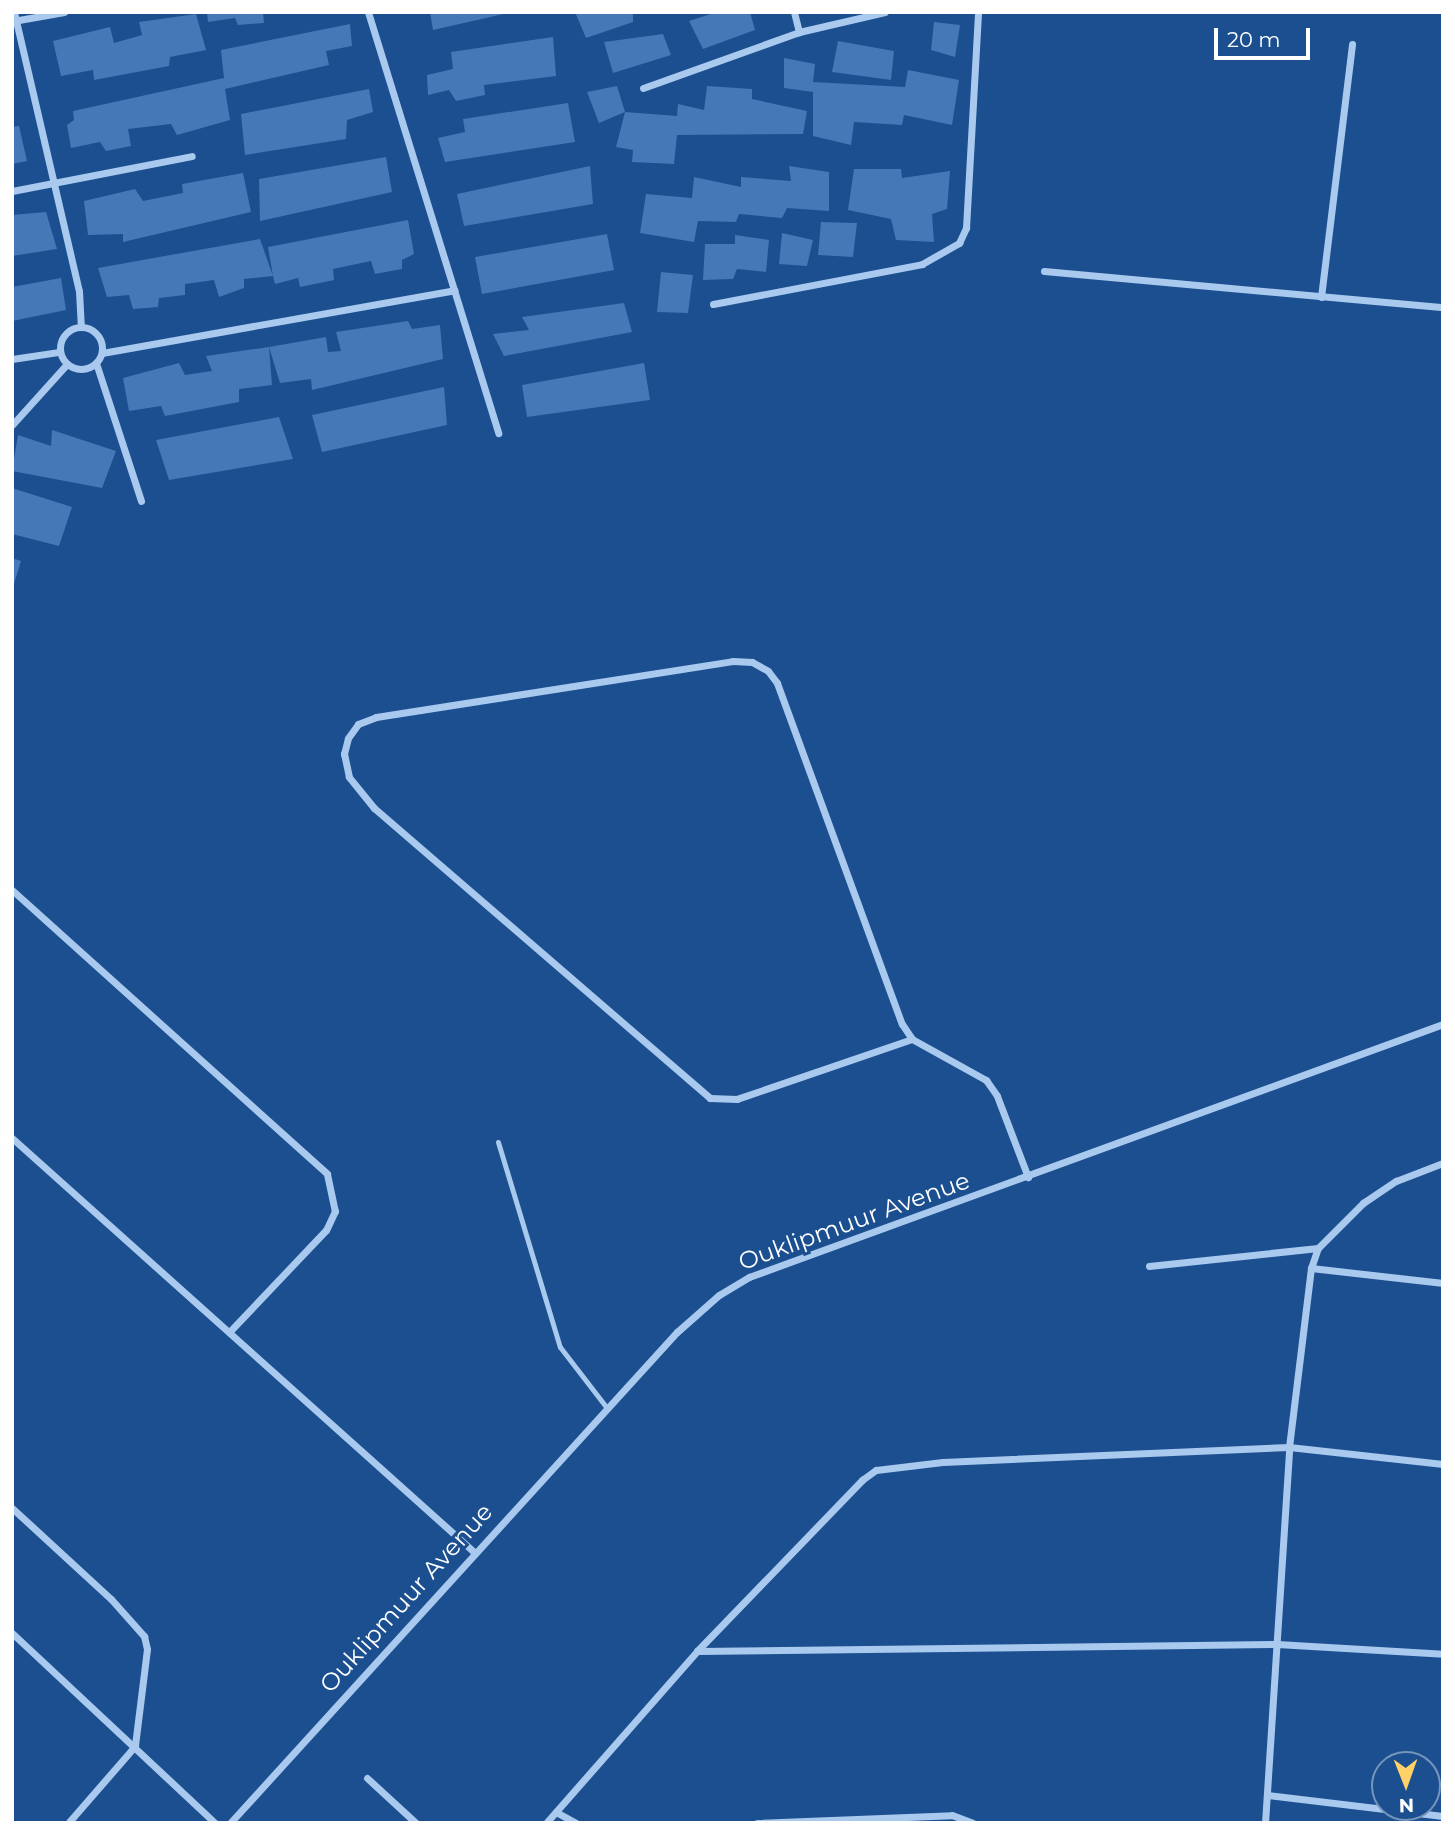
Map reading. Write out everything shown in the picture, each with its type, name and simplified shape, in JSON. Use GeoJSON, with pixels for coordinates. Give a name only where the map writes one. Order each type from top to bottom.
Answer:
{"type":"FeatureCollection","features":[{"type":"Feature","properties":{"kind":"street"},"geometry":{"type":"LineString","coordinates":[[64,12],[14,18],[79,290],[81,326]]}},
{"type":"Feature","properties":{"kind":"street"},"geometry":{"type":"LineString","coordinates":[[368,12],[498,433]]}},
{"type":"Feature","properties":{"kind":"street"},"geometry":{"type":"LineString","coordinates":[[794,12],[799,32]]}},
{"type":"Feature","properties":{"kind":"street"},"geometry":{"type":"LineString","coordinates":[[643,88],[799,32],[885,12]]}},
{"type":"Feature","properties":{"kind":"street"},"geometry":{"type":"LineString","coordinates":[[713,304],[922,264],[960,243],[966,229],[978,12]]}},
{"type":"Feature","properties":{"kind":"street"},"geometry":{"type":"LineString","coordinates":[[1321,297],[1352,44]]}},
{"type":"Feature","properties":{"kind":"street"},"geometry":{"type":"LineString","coordinates":[[12,191],[192,156]]}},
{"type":"Feature","properties":{"kind":"street"},"geometry":{"type":"LineString","coordinates":[[1044,271],[1443,307]]}},
{"type":"Feature","properties":{"kind":"street"},"geometry":{"type":"LineString","coordinates":[[102,353],[454,290]]}},
{"type":"Feature","properties":{"kind":"street"},"geometry":{"type":"LineString","coordinates":[[81,326],[98,334],[102,353],[96,363],[81,369],[67,364],[59,352],[64,334],[81,326]]}},
{"type":"Feature","properties":{"kind":"street"},"geometry":{"type":"LineString","coordinates":[[12,359],[59,352]]}},
{"type":"Feature","properties":{"kind":"street"},"geometry":{"type":"LineString","coordinates":[[96,363],[141,501]]}},
{"type":"Feature","properties":{"kind":"street"},"geometry":{"type":"LineString","coordinates":[[12,425],[67,364]]}},
{"type":"Feature","properties":{"kind":"street"},"geometry":{"type":"LineString","coordinates":[[912,1039],[737,1099],[710,1098],[374,808],[349,777],[344,754],[348,738],[358,724],[376,717],[733,661],[752,662],[768,671],[777,683],[902,1024],[912,1039],[986,1080],[997,1096],[1028,1177]]}},
{"type":"Feature","properties":{"kind":"street"},"geometry":{"type":"LineString","coordinates":[[12,890],[327,1174],[335,1211],[326,1230],[230,1331]]}},
{"type":"Feature","properties":{"kind":"street","name":"Ouklipmuur Avenue"},"geometry":{"type":"LineString","coordinates":[[230,1823],[474,1551],[607,1408],[704,1307],[749,1277],[1443,1024]]}},
{"type":"Feature","properties":{"kind":"street"},"geometry":{"type":"LineString","coordinates":[[12,1138],[474,1551]]}},
{"type":"Feature","properties":{"kind":"street"},"geometry":{"type":"LineString","coordinates":[[1265,1823],[1289,1447],[1311,1268],[1318,1248],[1363,1203],[1396,1181],[1443,1163]]}},
{"type":"Feature","properties":{"kind":"street"},"geometry":{"type":"LineString","coordinates":[[1149,1266],[1318,1248]]}},
{"type":"Feature","properties":{"kind":"street"},"geometry":{"type":"LineString","coordinates":[[1311,1268],[1443,1283]]}},
{"type":"Feature","properties":{"kind":"street"},"geometry":{"type":"LineString","coordinates":[[546,1823],[697,1651],[862,1480],[876,1470],[943,1462],[1289,1447],[1443,1464]]}},
{"type":"Feature","properties":{"kind":"street"},"geometry":{"type":"LineString","coordinates":[[12,1508],[144,1636],[148,1663],[135,1746],[68,1823]]}},
{"type":"Feature","properties":{"kind":"street"},"geometry":{"type":"LineString","coordinates":[[12,1633],[215,1823]]}},
{"type":"Feature","properties":{"kind":"street"},"geometry":{"type":"LineString","coordinates":[[697,1651],[1277,1644],[1443,1654]]}},
{"type":"Feature","properties":{"kind":"street"},"geometry":{"type":"LineString","coordinates":[[367,1778],[416,1823]]}},
{"type":"Feature","properties":{"kind":"street"},"geometry":{"type":"LineString","coordinates":[[1267,1796],[1443,1816]]}},
{"type":"Feature","properties":{"kind":"street"},"geometry":{"type":"LineString","coordinates":[[556,1812],[576,1823]]}},
{"type":"Feature","properties":{"kind":"street"},"geometry":{"type":"LineString","coordinates":[[757,1823],[952,1815],[973,1823]]}},
{"type":"Feature","properties":{"kind":"lane"},"geometry":{"type":"LineString","coordinates":[[498,1142],[560,1347],[607,1408]]}},
{"type":"Feature","properties":{"kind":"building"},"geometry":{"type":"Polygon","coordinates":[[[207,12],[263,12],[264,23],[238,25],[235,18],[208,22],[207,12]]]}},
{"type":"Feature","properties":{"kind":"building"},"geometry":{"type":"Polygon","coordinates":[[[430,12],[508,12],[508,13],[433,30],[430,12]]]}},
{"type":"Feature","properties":{"kind":"building"},"geometry":{"type":"Polygon","coordinates":[[[575,12],[633,12],[633,22],[586,38],[575,12]]]}},
{"type":"Feature","properties":{"kind":"building"},"geometry":{"type":"Polygon","coordinates":[[[717,12],[750,12],[755,30],[703,49],[689,21],[717,12]]]}},
{"type":"Feature","properties":{"kind":"building"},"geometry":{"type":"Polygon","coordinates":[[[196,14],[206,50],[170,57],[169,66],[94,80],[93,70],[61,76],[53,41],[110,27],[114,43],[142,35],[139,22],[196,14]]]}},
{"type":"Feature","properties":{"kind":"building"},"geometry":{"type":"Polygon","coordinates":[[[934,22],[960,25],[955,57],[931,50],[934,22]]]}},
{"type":"Feature","properties":{"kind":"building"},"geometry":{"type":"Polygon","coordinates":[[[350,24],[352,46],[326,51],[329,65],[225,89],[230,120],[177,135],[171,124],[128,129],[131,146],[106,151],[100,142],[71,148],[67,125],[74,120],[73,111],[224,78],[221,50],[350,24]]]}},
{"type":"Feature","properties":{"kind":"building"},"geometry":{"type":"Polygon","coordinates":[[[663,34],[671,55],[613,73],[604,42],[663,34]]]}},
{"type":"Feature","properties":{"kind":"building"},"geometry":{"type":"Polygon","coordinates":[[[553,37],[556,76],[484,85],[485,95],[456,101],[449,90],[428,95],[427,75],[453,69],[451,52],[553,37]]]}},
{"type":"Feature","properties":{"kind":"building"},"geometry":{"type":"Polygon","coordinates":[[[838,41],[894,51],[891,80],[832,72],[838,41]]]}},
{"type":"Feature","properties":{"kind":"building"},"geometry":{"type":"Polygon","coordinates":[[[784,58],[815,64],[813,82],[905,87],[908,70],[959,80],[952,125],[904,115],[902,125],[854,122],[851,145],[813,136],[813,92],[784,88],[784,58]]]}},
{"type":"Feature","properties":{"kind":"building"},"geometry":{"type":"Polygon","coordinates":[[[617,86],[625,112],[599,123],[587,92],[617,86]]]}},
{"type":"Feature","properties":{"kind":"building"},"geometry":{"type":"Polygon","coordinates":[[[707,86],[752,89],[752,99],[807,111],[803,134],[677,135],[674,164],[632,162],[633,150],[616,147],[625,112],[677,116],[678,104],[704,110],[707,86]]]}},
{"type":"Feature","properties":{"kind":"building"},"geometry":{"type":"Polygon","coordinates":[[[369,89],[373,112],[347,120],[346,139],[245,155],[241,114],[369,89]]]}},
{"type":"Feature","properties":{"kind":"building"},"geometry":{"type":"Polygon","coordinates":[[[568,103],[575,142],[445,162],[438,138],[465,132],[463,119],[568,103]]]}},
{"type":"Feature","properties":{"kind":"building"},"geometry":{"type":"Polygon","coordinates":[[[19,126],[27,161],[12,164],[12,127],[19,126]]]}},
{"type":"Feature","properties":{"kind":"building"},"geometry":{"type":"Polygon","coordinates":[[[386,157],[392,192],[260,221],[259,179],[386,157]]]}},
{"type":"Feature","properties":{"kind":"building"},"geometry":{"type":"Polygon","coordinates":[[[590,166],[593,204],[464,226],[457,194],[590,166]]]}},
{"type":"Feature","properties":{"kind":"building"},"geometry":{"type":"Polygon","coordinates":[[[789,166],[829,172],[829,211],[787,208],[782,218],[739,214],[736,222],[698,221],[694,242],[640,233],[646,194],[692,198],[694,177],[741,187],[741,177],[791,181],[789,166]]]}},
{"type":"Feature","properties":{"kind":"building"},"geometry":{"type":"Polygon","coordinates":[[[854,169],[901,169],[902,178],[950,171],[947,209],[932,214],[934,242],[896,240],[891,219],[848,210],[854,169]]]}},
{"type":"Feature","properties":{"kind":"building"},"geometry":{"type":"Polygon","coordinates":[[[243,173],[251,212],[123,242],[123,234],[88,235],[84,201],[135,189],[143,201],[183,193],[182,184],[243,173]]]}},
{"type":"Feature","properties":{"kind":"building"},"geometry":{"type":"Polygon","coordinates":[[[46,212],[57,249],[12,256],[12,215],[46,212]]]}},
{"type":"Feature","properties":{"kind":"building"},"geometry":{"type":"Polygon","coordinates":[[[408,220],[414,254],[402,260],[402,269],[375,274],[371,261],[333,269],[334,280],[300,287],[298,278],[275,284],[268,247],[408,220]]]}},
{"type":"Feature","properties":{"kind":"building"},"geometry":{"type":"Polygon","coordinates":[[[821,222],[857,223],[853,257],[818,255],[821,222]]]}},
{"type":"Feature","properties":{"kind":"building"},"geometry":{"type":"Polygon","coordinates":[[[782,233],[813,240],[807,266],[779,264],[782,233]]]}},
{"type":"Feature","properties":{"kind":"building"},"geometry":{"type":"Polygon","coordinates":[[[607,234],[614,270],[482,294],[475,257],[607,234]]]}},
{"type":"Feature","properties":{"kind":"building"},"geometry":{"type":"Polygon","coordinates":[[[735,235],[769,240],[766,272],[737,269],[733,279],[703,280],[705,244],[735,244],[735,235]]]}},
{"type":"Feature","properties":{"kind":"building"},"geometry":{"type":"Polygon","coordinates":[[[260,239],[273,276],[244,279],[244,288],[219,297],[214,280],[185,284],[185,295],[159,298],[158,307],[133,309],[129,295],[107,297],[98,268],[260,239]]]}},
{"type":"Feature","properties":{"kind":"building"},"geometry":{"type":"Polygon","coordinates":[[[661,272],[693,275],[688,313],[657,312],[661,272]]]}},
{"type":"Feature","properties":{"kind":"building"},"geometry":{"type":"Polygon","coordinates":[[[61,278],[66,310],[12,321],[12,287],[61,278]]]}},
{"type":"Feature","properties":{"kind":"building"},"geometry":{"type":"Polygon","coordinates":[[[624,303],[632,332],[504,356],[493,334],[529,330],[522,317],[624,303]]]}},
{"type":"Feature","properties":{"kind":"building"},"geometry":{"type":"Polygon","coordinates":[[[408,321],[412,329],[440,325],[443,359],[312,390],[311,379],[280,383],[269,347],[326,337],[328,352],[341,351],[336,332],[408,321]]]}},
{"type":"Feature","properties":{"kind":"building"},"geometry":{"type":"Polygon","coordinates":[[[269,347],[272,385],[239,389],[239,402],[165,416],[161,406],[129,411],[123,378],[179,363],[185,375],[212,371],[206,356],[269,347]]]}},
{"type":"Feature","properties":{"kind":"building"},"geometry":{"type":"Polygon","coordinates":[[[644,363],[650,400],[527,417],[522,385],[644,363]]]}},
{"type":"Feature","properties":{"kind":"building"},"geometry":{"type":"Polygon","coordinates":[[[444,387],[447,425],[322,452],[312,415],[444,387]]]}},
{"type":"Feature","properties":{"kind":"building"},"geometry":{"type":"Polygon","coordinates":[[[279,417],[293,459],[169,480],[156,440],[279,417]]]}},
{"type":"Feature","properties":{"kind":"building"},"geometry":{"type":"Polygon","coordinates":[[[52,430],[116,451],[102,488],[12,471],[18,435],[51,446],[52,430]]]}},
{"type":"Feature","properties":{"kind":"building"},"geometry":{"type":"Polygon","coordinates":[[[12,488],[72,507],[59,546],[12,534],[12,488]]]}},
{"type":"Feature","properties":{"kind":"building"},"geometry":{"type":"Polygon","coordinates":[[[12,558],[21,561],[13,587],[12,587],[12,558]]]}}]}
